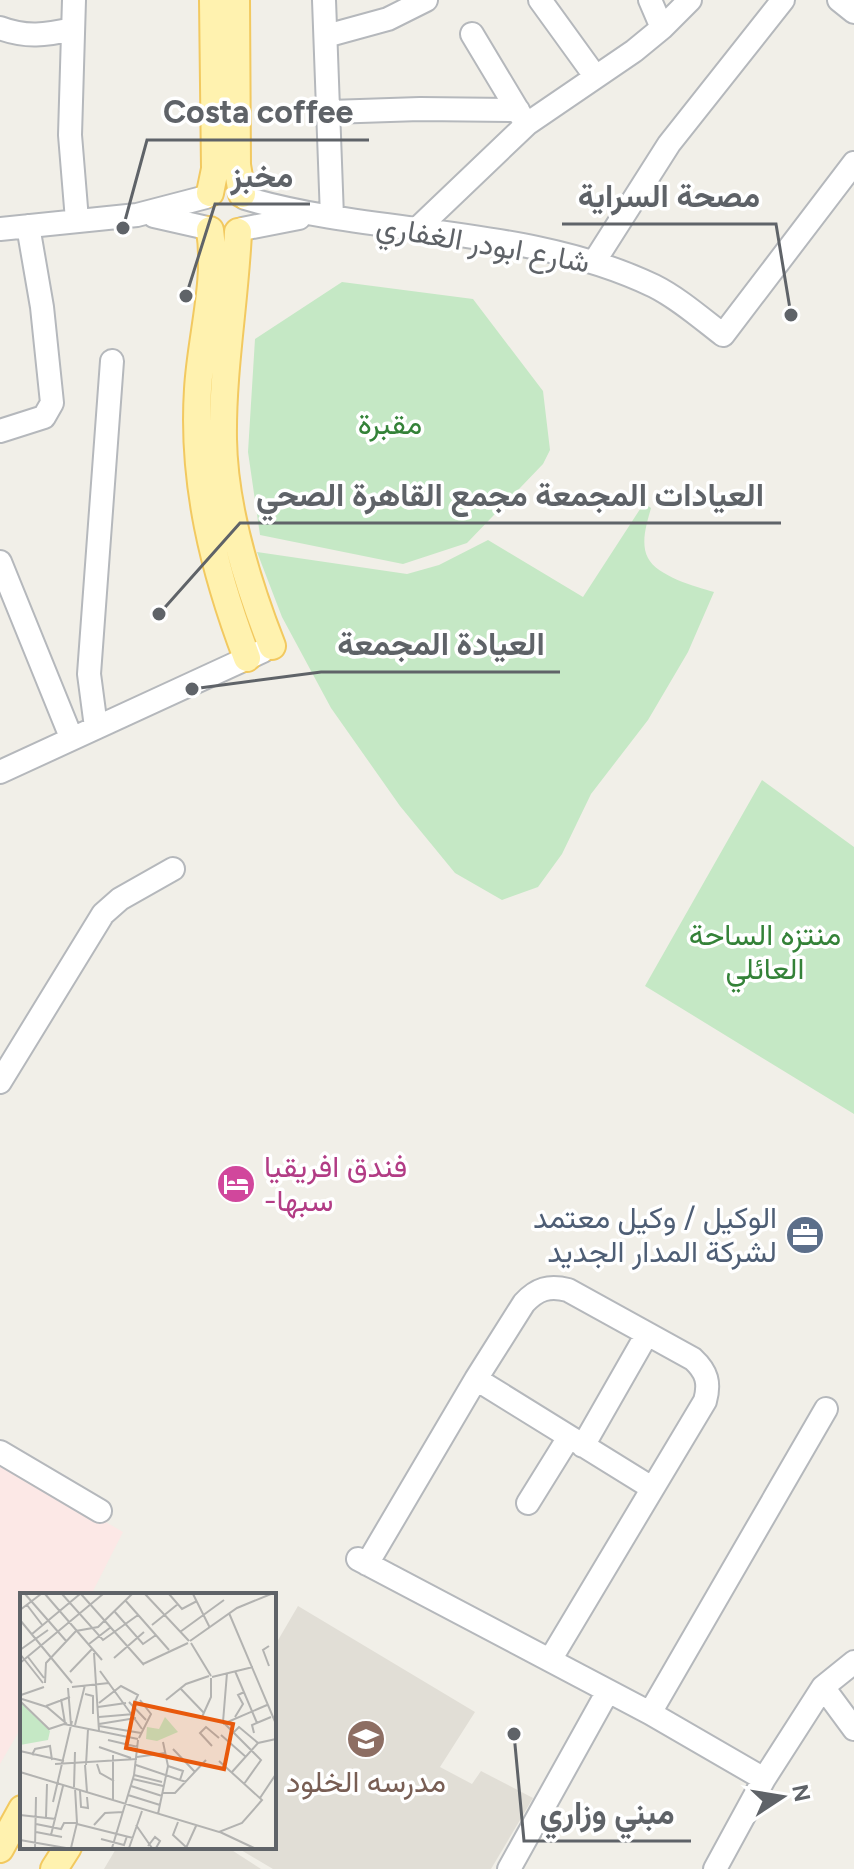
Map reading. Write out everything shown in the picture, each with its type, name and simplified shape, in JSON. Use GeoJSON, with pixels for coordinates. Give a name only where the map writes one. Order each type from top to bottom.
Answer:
{"type":"FeatureCollection","features":[{"type":"Feature","properties":{"kind":"main road"},"geometry":{"type":"LineString","coordinates":[[213,0],[215,169],[202,216],[209,229],[212,261],[198,388],[197,438],[200,488],[219,579],[247,658]]}},
{"type":"Feature","properties":{"kind":"main road"},"geometry":{"type":"LineString","coordinates":[[236,0],[237,165],[249,214],[240,230],[223,439],[227,482],[239,543],[272,646]]}},
{"type":"Feature","properties":{"kind":"main road"},"geometry":{"type":"LineString","coordinates":[[208,195],[229,188],[244,196]]}},
{"type":"Feature","properties":{"kind":"main road"},"geometry":{"type":"LineString","coordinates":[[209,229],[221,235],[240,230]]}},
{"type":"Feature","properties":{"kind":"main road"},"geometry":{"type":"LineString","coordinates":[[0,1849],[20,1813]]}},
{"type":"Feature","properties":{"kind":"main road"},"geometry":{"type":"LineString","coordinates":[[54,1869],[67,1849]]}},
{"type":"Feature","properties":{"kind":"street"},"geometry":{"type":"LineString","coordinates":[[74,0],[70,135],[77,220]]}},
{"type":"Feature","properties":{"kind":"street"},"geometry":{"type":"LineString","coordinates":[[324,0],[330,112],[326,216]]}},
{"type":"Feature","properties":{"kind":"street"},"geometry":{"type":"LineString","coordinates":[[326,36],[388,19],[426,0]]}},
{"type":"Feature","properties":{"kind":"street"},"geometry":{"type":"LineString","coordinates":[[540,0],[595,76]]}},
{"type":"Feature","properties":{"kind":"street"},"geometry":{"type":"LineString","coordinates":[[650,0],[662,28]]}},
{"type":"Feature","properties":{"kind":"street"},"geometry":{"type":"LineString","coordinates":[[416,230],[522,117],[595,76],[662,28],[690,0]]}},
{"type":"Feature","properties":{"kind":"street"},"geometry":{"type":"LineString","coordinates":[[594,262],[669,144],[783,0]]}},
{"type":"Feature","properties":{"kind":"street"},"geometry":{"type":"LineString","coordinates":[[839,0],[854,12]]}},
{"type":"Feature","properties":{"kind":"street"},"geometry":{"type":"LineString","coordinates":[[0,28],[25,36],[73,29]]}},
{"type":"Feature","properties":{"kind":"street"},"geometry":{"type":"LineString","coordinates":[[472,34],[522,117]]}},
{"type":"Feature","properties":{"kind":"street"},"geometry":{"type":"LineString","coordinates":[[330,112],[420,109],[522,117]]}},
{"type":"Feature","properties":{"kind":"street","name":"شارع ابودر الغفاري"},"geometry":{"type":"LineString","coordinates":[[244,196],[326,216],[511,244],[594,262],[657,288],[723,335],[854,163]]}},
{"type":"Feature","properties":{"kind":"street"},"geometry":{"type":"LineString","coordinates":[[137,215],[208,195]]}},
{"type":"Feature","properties":{"kind":"street"},"geometry":{"type":"LineString","coordinates":[[0,229],[137,215],[161,217],[209,229]]}},
{"type":"Feature","properties":{"kind":"street","name":"شارع ابودر الغفاري"},"geometry":{"type":"LineString","coordinates":[[240,230],[326,216]]}},
{"type":"Feature","properties":{"kind":"street"},"geometry":{"type":"LineString","coordinates":[[0,431],[44,417],[52,403],[42,307],[28,226]]}},
{"type":"Feature","properties":{"kind":"street"},"geometry":{"type":"LineString","coordinates":[[96,727],[89,674],[112,361]]}},
{"type":"Feature","properties":{"kind":"street"},"geometry":{"type":"LineString","coordinates":[[0,562],[71,737]]}},
{"type":"Feature","properties":{"kind":"street"},"geometry":{"type":"LineString","coordinates":[[0,772],[272,646]]}},
{"type":"Feature","properties":{"kind":"street"},"geometry":{"type":"LineString","coordinates":[[0,1082],[103,914],[120,899],[173,869]]}},
{"type":"Feature","properties":{"kind":"street"},"geometry":{"type":"LineString","coordinates":[[550,1660],[705,1401],[708,1390],[702,1367],[693,1359],[568,1290],[556,1287],[544,1288],[524,1303],[363,1562],[650,1713],[764,1779]]}},
{"type":"Feature","properties":{"kind":"street"},"geometry":{"type":"LineString","coordinates":[[528,1503],[576,1442],[647,1334]]}},
{"type":"Feature","properties":{"kind":"street"},"geometry":{"type":"LineString","coordinates":[[476,1379],[652,1488]]}},
{"type":"Feature","properties":{"kind":"street"},"geometry":{"type":"LineString","coordinates":[[650,1713],[826,1409]]}},
{"type":"Feature","properties":{"kind":"street"},"geometry":{"type":"LineString","coordinates":[[0,1452],[100,1511]]}},
{"type":"Feature","properties":{"kind":"street"},"geometry":{"type":"LineString","coordinates":[[715,1869],[764,1779],[823,1687],[854,1662]]}},
{"type":"Feature","properties":{"kind":"street"},"geometry":{"type":"LineString","coordinates":[[823,1687],[854,1729]]}},
{"type":"Feature","properties":{"kind":"street"},"geometry":{"type":"LineString","coordinates":[[509,1869],[608,1691]]}},
{"type":"Feature","properties":{"kind":"shaded area"},"geometry":{"type":"Polygon","coordinates":[[[0,1460],[123,1532],[92,1593],[20,1593],[20,1729],[0,1764],[0,1460]]]}},
{"type":"Feature","properties":{"kind":"shaded area","name":"مدرسه الخلود"},"geometry":{"type":"Polygon","coordinates":[[[298,1606],[475,1712],[440,1767],[472,1784],[481,1771],[533,1798],[491,1869],[273,1869],[239,1849],[276,1849],[276,1644],[298,1606]]]}},
{"type":"Feature","properties":{"kind":"shaded area"},"geometry":{"type":"Polygon","coordinates":[[[116,1849],[230,1849],[261,1869],[104,1869],[116,1849]]]}},
{"type":"Feature","properties":{"kind":"green space","name":"مقبرة"},"geometry":{"type":"Polygon","coordinates":[[[342,282],[473,299],[543,391],[550,450],[543,464],[467,543],[403,564],[260,535],[248,452],[255,339],[342,282]]]}},
{"type":"Feature","properties":{"kind":"green space"},"geometry":{"type":"Polygon","coordinates":[[[644,503],[651,508],[645,533],[648,558],[660,570],[678,580],[714,592],[688,652],[648,720],[591,794],[562,854],[538,887],[502,900],[455,873],[400,806],[331,708],[282,617],[257,552],[407,574],[439,565],[488,540],[583,597],[644,503]]]}},
{"type":"Feature","properties":{"kind":"green space","name":"منتزه الساحة العائلي"},"geometry":{"type":"Polygon","coordinates":[[[762,780],[854,847],[854,1114],[645,986],[762,780]]]}},
{"type":"Feature","properties":{"kind":"place","name":"Costa coffee"},"geometry":{"type":"Point","coordinates":[123,228]}},
{"type":"Feature","properties":{"kind":"place","name":"مخبز"},"geometry":{"type":"Point","coordinates":[186,296]}},
{"type":"Feature","properties":{"kind":"place","name":"مصحة السراية"},"geometry":{"type":"Point","coordinates":[791,315]}},
{"type":"Feature","properties":{"kind":"place","name":"العيادات المجمعة مجمع القاهرة الصحي"},"geometry":{"type":"Point","coordinates":[159,614]}},
{"type":"Feature","properties":{"kind":"place","name":"العيادة المجمعة"},"geometry":{"type":"Point","coordinates":[192,689]}},
{"type":"Feature","properties":{"kind":"place","name":"فندق افريقيا -سبها"},"geometry":{"type":"Point","coordinates":[236,1184]}},
{"type":"Feature","properties":{"kind":"place","name":"الوكيل / وكيل معتمد لشركة المدار الجديد"},"geometry":{"type":"Point","coordinates":[805,1235]}},
{"type":"Feature","properties":{"kind":"place","name":"مبني وزاري"},"geometry":{"type":"Point","coordinates":[514,1734]}},
{"type":"Feature","properties":{"kind":"place","name":"مدرسه الخلود"},"geometry":{"type":"Point","coordinates":[366,1739]}}]}
